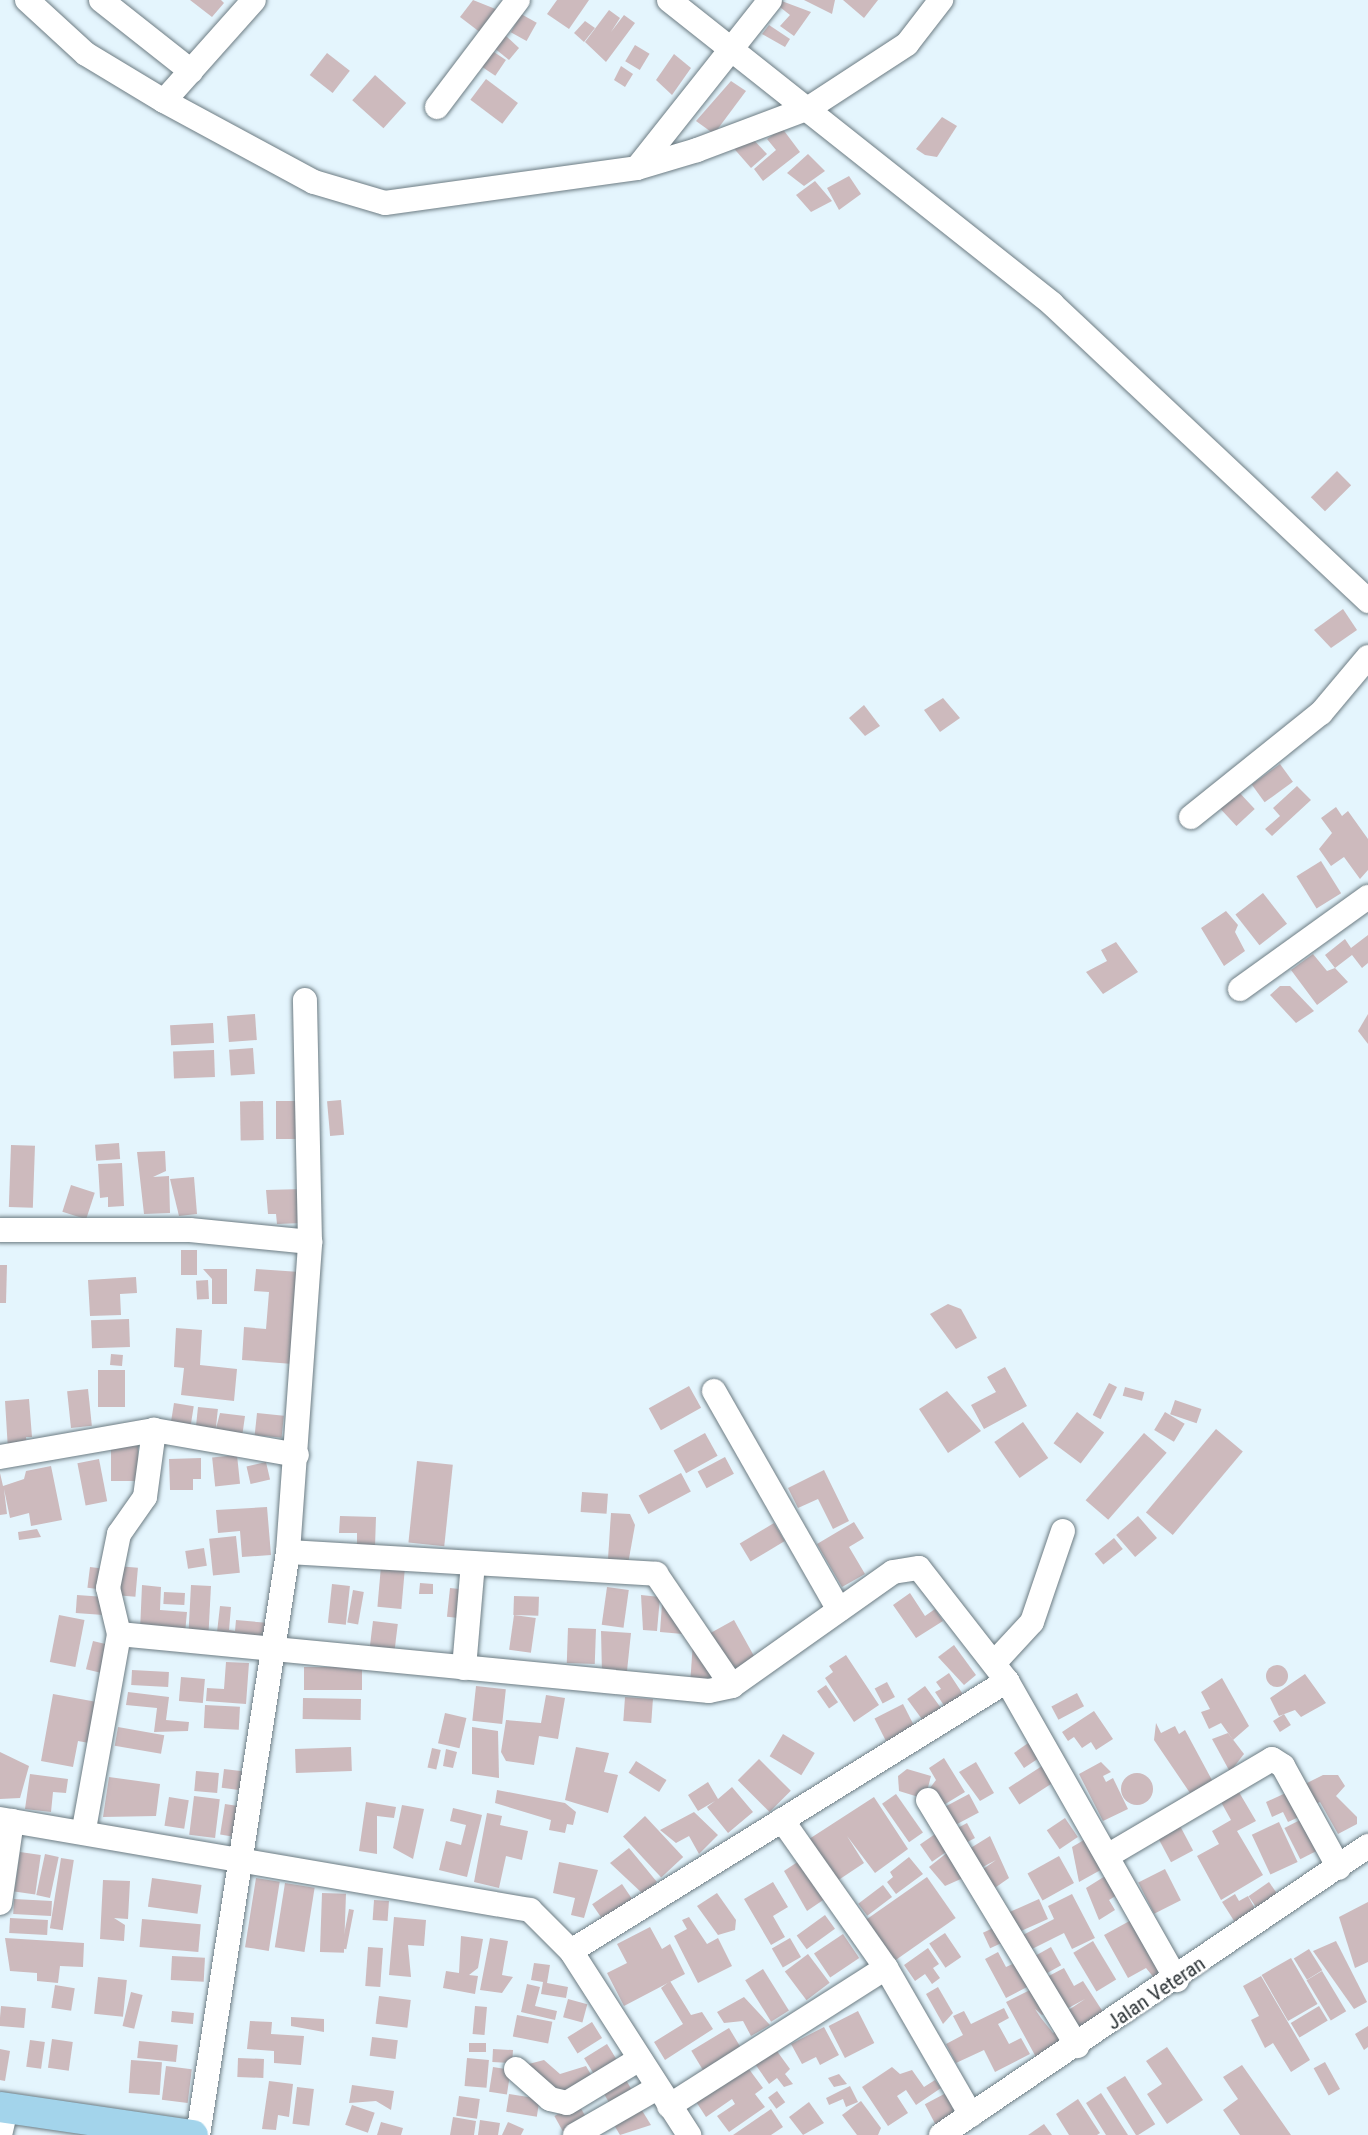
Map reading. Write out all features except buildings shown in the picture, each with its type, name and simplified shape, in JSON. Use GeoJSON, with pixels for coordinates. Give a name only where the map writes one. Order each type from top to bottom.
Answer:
{"type":"FeatureCollection","features":[{"type":"Feature","properties":{"kind":"main road"},"geometry":{"type":"LineString","coordinates":[[2,2116],[195,2135]]}},
{"type":"Feature","properties":{"kind":"street"},"geometry":{"type":"LineString","coordinates":[[27,0],[86,54],[164,101],[314,182],[366,202],[637,167],[809,108],[907,44],[941,0]]}},
{"type":"Feature","properties":{"kind":"street"},"geometry":{"type":"LineString","coordinates":[[101,0],[191,71]]}},
{"type":"Feature","properties":{"kind":"street"},"geometry":{"type":"LineString","coordinates":[[164,101],[254,0]]}},
{"type":"Feature","properties":{"kind":"street"},"geometry":{"type":"LineString","coordinates":[[437,107],[518,0]]}},
{"type":"Feature","properties":{"kind":"street"},"geometry":{"type":"LineString","coordinates":[[669,0],[734,47],[1063,314],[1368,601]]}},
{"type":"Feature","properties":{"kind":"street"},"geometry":{"type":"LineString","coordinates":[[637,167],[770,0]]}},
{"type":"Feature","properties":{"kind":"street"},"geometry":{"type":"LineString","coordinates":[[1191,817],[1321,713],[1368,657]]}},
{"type":"Feature","properties":{"kind":"street"},"geometry":{"type":"LineString","coordinates":[[1240,989],[1368,897]]}},
{"type":"Feature","properties":{"kind":"street"},"geometry":{"type":"LineString","coordinates":[[195,2135],[241,1860],[288,1552],[297,1455],[310,1242],[305,1000]]}},
{"type":"Feature","properties":{"kind":"street"},"geometry":{"type":"LineString","coordinates":[[0,1230],[190,1230],[310,1242]]}},
{"type":"Feature","properties":{"kind":"street"},"geometry":{"type":"LineString","coordinates":[[715,1391],[839,1610]]}},
{"type":"Feature","properties":{"kind":"street"},"geometry":{"type":"LineString","coordinates":[[0,1457],[154,1430],[297,1455]]}},
{"type":"Feature","properties":{"kind":"street"},"geometry":{"type":"LineString","coordinates":[[84,1829],[120,1634],[108,1588],[119,1534],[145,1497],[154,1430]]}},
{"type":"Feature","properties":{"kind":"street"},"geometry":{"type":"LineString","coordinates":[[571,1951],[782,1820],[1001,1672],[1032,1622],[1063,1531]]}},
{"type":"Feature","properties":{"kind":"street"},"geometry":{"type":"LineString","coordinates":[[288,1552],[656,1574],[732,1686]]}},
{"type":"Feature","properties":{"kind":"street"},"geometry":{"type":"LineString","coordinates":[[464,1668],[473,1563]]}},
{"type":"Feature","properties":{"kind":"street"},"geometry":{"type":"LineString","coordinates":[[120,1634],[694,1690],[732,1686],[892,1572],[919,1568],[1001,1672],[1109,1855],[1177,1980]]}},
{"type":"Feature","properties":{"kind":"street"},"geometry":{"type":"LineString","coordinates":[[1109,1855],[1276,1759],[1339,1868]]}},
{"type":"Feature","properties":{"kind":"street"},"geometry":{"type":"LineString","coordinates":[[928,1800],[1077,2046]]}},
{"type":"Feature","properties":{"kind":"street"},"geometry":{"type":"LineString","coordinates":[[0,1903],[6,1820],[84,1829],[241,1860],[515,1905],[544,1917],[571,1951],[638,2060],[689,2135]]}},
{"type":"Feature","properties":{"kind":"street"},"geometry":{"type":"LineString","coordinates":[[782,1820],[886,1968],[971,2115]]}},
{"type":"Feature","properties":{"kind":"street","name":"Jalan Veteran"},"geometry":{"type":"LineString","coordinates":[[941,2135],[1177,1980],[1368,1846]]}},
{"type":"Feature","properties":{"kind":"street"},"geometry":{"type":"LineString","coordinates":[[575,2135],[663,2097],[886,1968]]}},
{"type":"Feature","properties":{"kind":"street"},"geometry":{"type":"LineString","coordinates":[[516,2069],[550,2099],[567,2103],[638,2060]]}}]}
